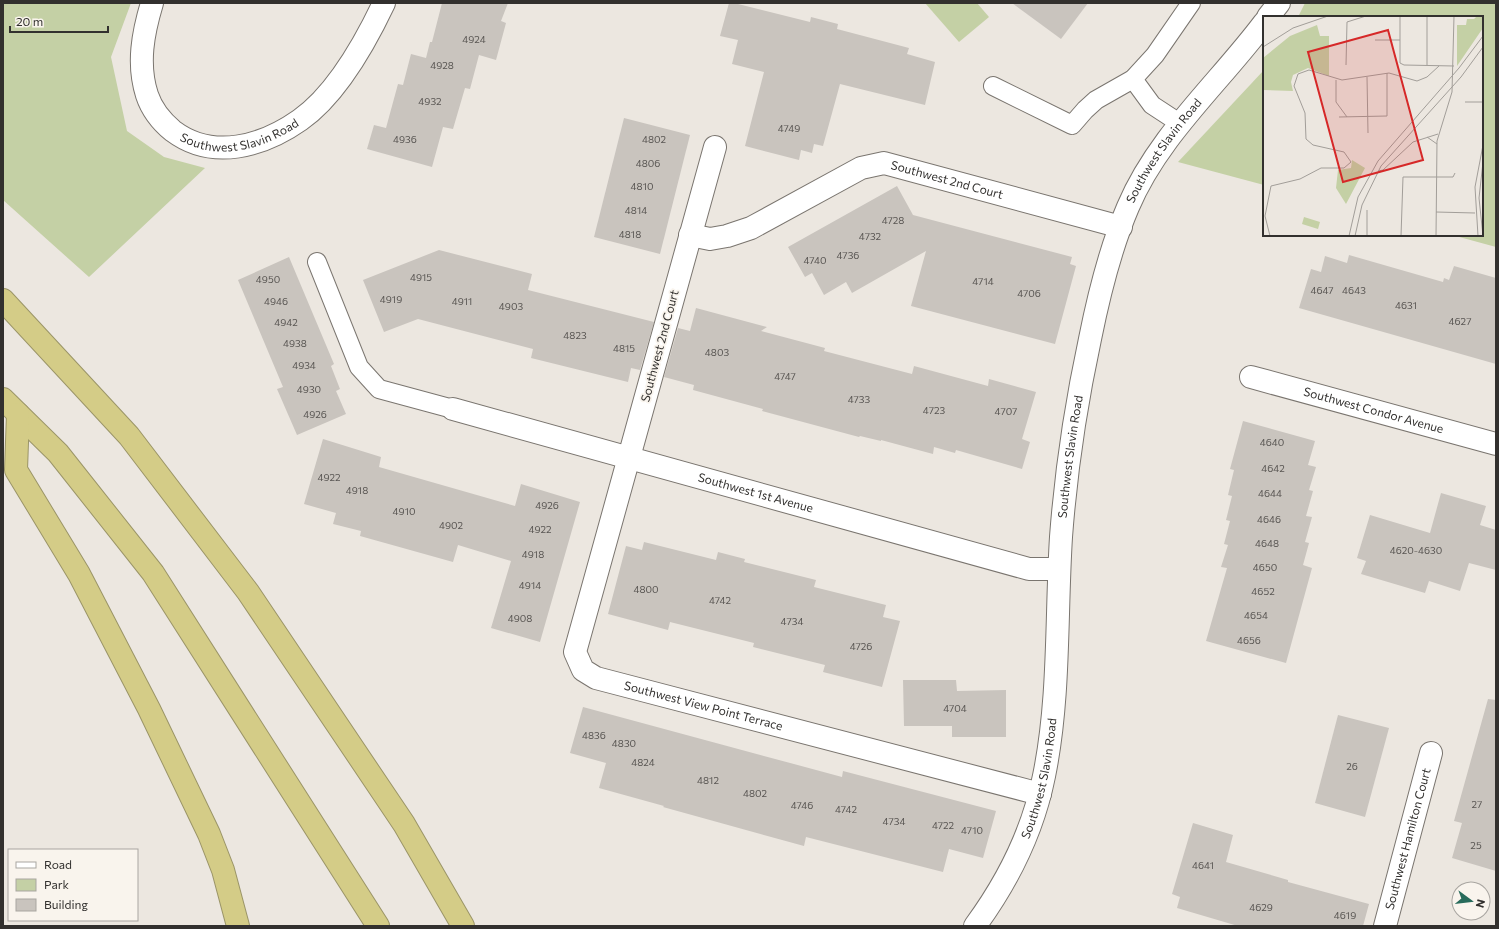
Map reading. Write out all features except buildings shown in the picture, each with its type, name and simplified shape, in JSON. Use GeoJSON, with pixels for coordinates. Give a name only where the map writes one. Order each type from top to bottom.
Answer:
{"type":"FeatureCollection","features":[{"type":"Feature","properties":{"kind":"highway"},"geometry":{"type":"LineString","coordinates":[[3,300],[129,436],[248,592],[404,824],[463,926]]}},
{"type":"Feature","properties":{"kind":"highway"},"geometry":{"type":"LineString","coordinates":[[10,406],[16,470],[79,574],[152,716],[209,834],[223,870],[238,926]]}},
{"type":"Feature","properties":{"kind":"highway"},"geometry":{"type":"LineString","coordinates":[[10,406],[58,453],[153,573],[378,926]]}},
{"type":"Feature","properties":{"kind":"street","name":"Southwest Slavin Road"},"geometry":{"type":"LineString","coordinates":[[152,3],[145,30],[141,56],[144,83],[147,96],[153,108],[166,126],[178,135],[202,145],[227,149],[272,138],[301,119],[321,101],[341,77],[369,33],[384,3]]}},
{"type":"Feature","properties":{"kind":"street"},"geometry":{"type":"LineString","coordinates":[[1269,16],[1279,3]]}},
{"type":"Feature","properties":{"kind":"street","name":"Southwest Slavin Road"},"geometry":{"type":"LineString","coordinates":[[975,926],[1000,888],[1019,853],[1029,829],[1046,769],[1054,693],[1059,568],[1064,505],[1080,386],[1101,287],[1128,208],[1145,174],[1158,153],[1263,24]]}},
{"type":"Feature","properties":{"kind":"street","name":"Southwest 2nd Court"},"geometry":{"type":"LineString","coordinates":[[630,458],[715,147]]}},
{"type":"Feature","properties":{"kind":"street","name":"Southwest 2nd Court"},"geometry":{"type":"LineString","coordinates":[[690,235],[710,239],[727,236],[752,228],[861,168],[884,163],[1121,227]]}},
{"type":"Feature","properties":{"kind":"street","name":"Southwest Condor Avenue"},"geometry":{"type":"LineString","coordinates":[[1251,377],[1496,444]]}},
{"type":"Feature","properties":{"kind":"street","name":"Southwest 1st Avenue"},"geometry":{"type":"LineString","coordinates":[[453,409],[1029,569],[1059,568]]}},
{"type":"Feature","properties":{"kind":"street","name":"Southwest View Point Terrace"},"geometry":{"type":"LineString","coordinates":[[630,458],[575,652],[583,670],[596,678],[1040,794]]}},
{"type":"Feature","properties":{"kind":"street","name":"Southwest Hamilton Court"},"geometry":{"type":"LineString","coordinates":[[1385,926],[1431,753]]}},
{"type":"Feature","properties":{"kind":"lane"},"geometry":{"type":"LineString","coordinates":[[993,86],[1072,125],[1084,110],[1096,100],[1133,79],[1154,55],[1191,3]]}},
{"type":"Feature","properties":{"kind":"lane"},"geometry":{"type":"LineString","coordinates":[[1133,79],[1152,105],[1181,124]]}},
{"type":"Feature","properties":{"kind":"lane"},"geometry":{"type":"LineString","coordinates":[[317,262],[359,367],[379,389],[453,409]]}},
{"type":"Feature","properties":{"kind":"green space"},"geometry":{"type":"Polygon","coordinates":[[[3,3],[131,3],[111,57],[127,131],[164,157],[205,168],[89,277],[3,200],[3,3]]]}},
{"type":"Feature","properties":{"kind":"green space"},"geometry":{"type":"Polygon","coordinates":[[[925,3],[977,3],[989,17],[959,42],[925,3]]]}},
{"type":"Feature","properties":{"kind":"green space"},"geometry":{"type":"Polygon","coordinates":[[[1305,3],[1496,3],[1496,247],[1456,236],[1483,236],[1483,16],[1298,16],[1305,3]]]}},
{"type":"Feature","properties":{"kind":"green space"},"geometry":{"type":"Polygon","coordinates":[[[1263,71],[1263,185],[1178,162],[1263,71]]]}}]}
